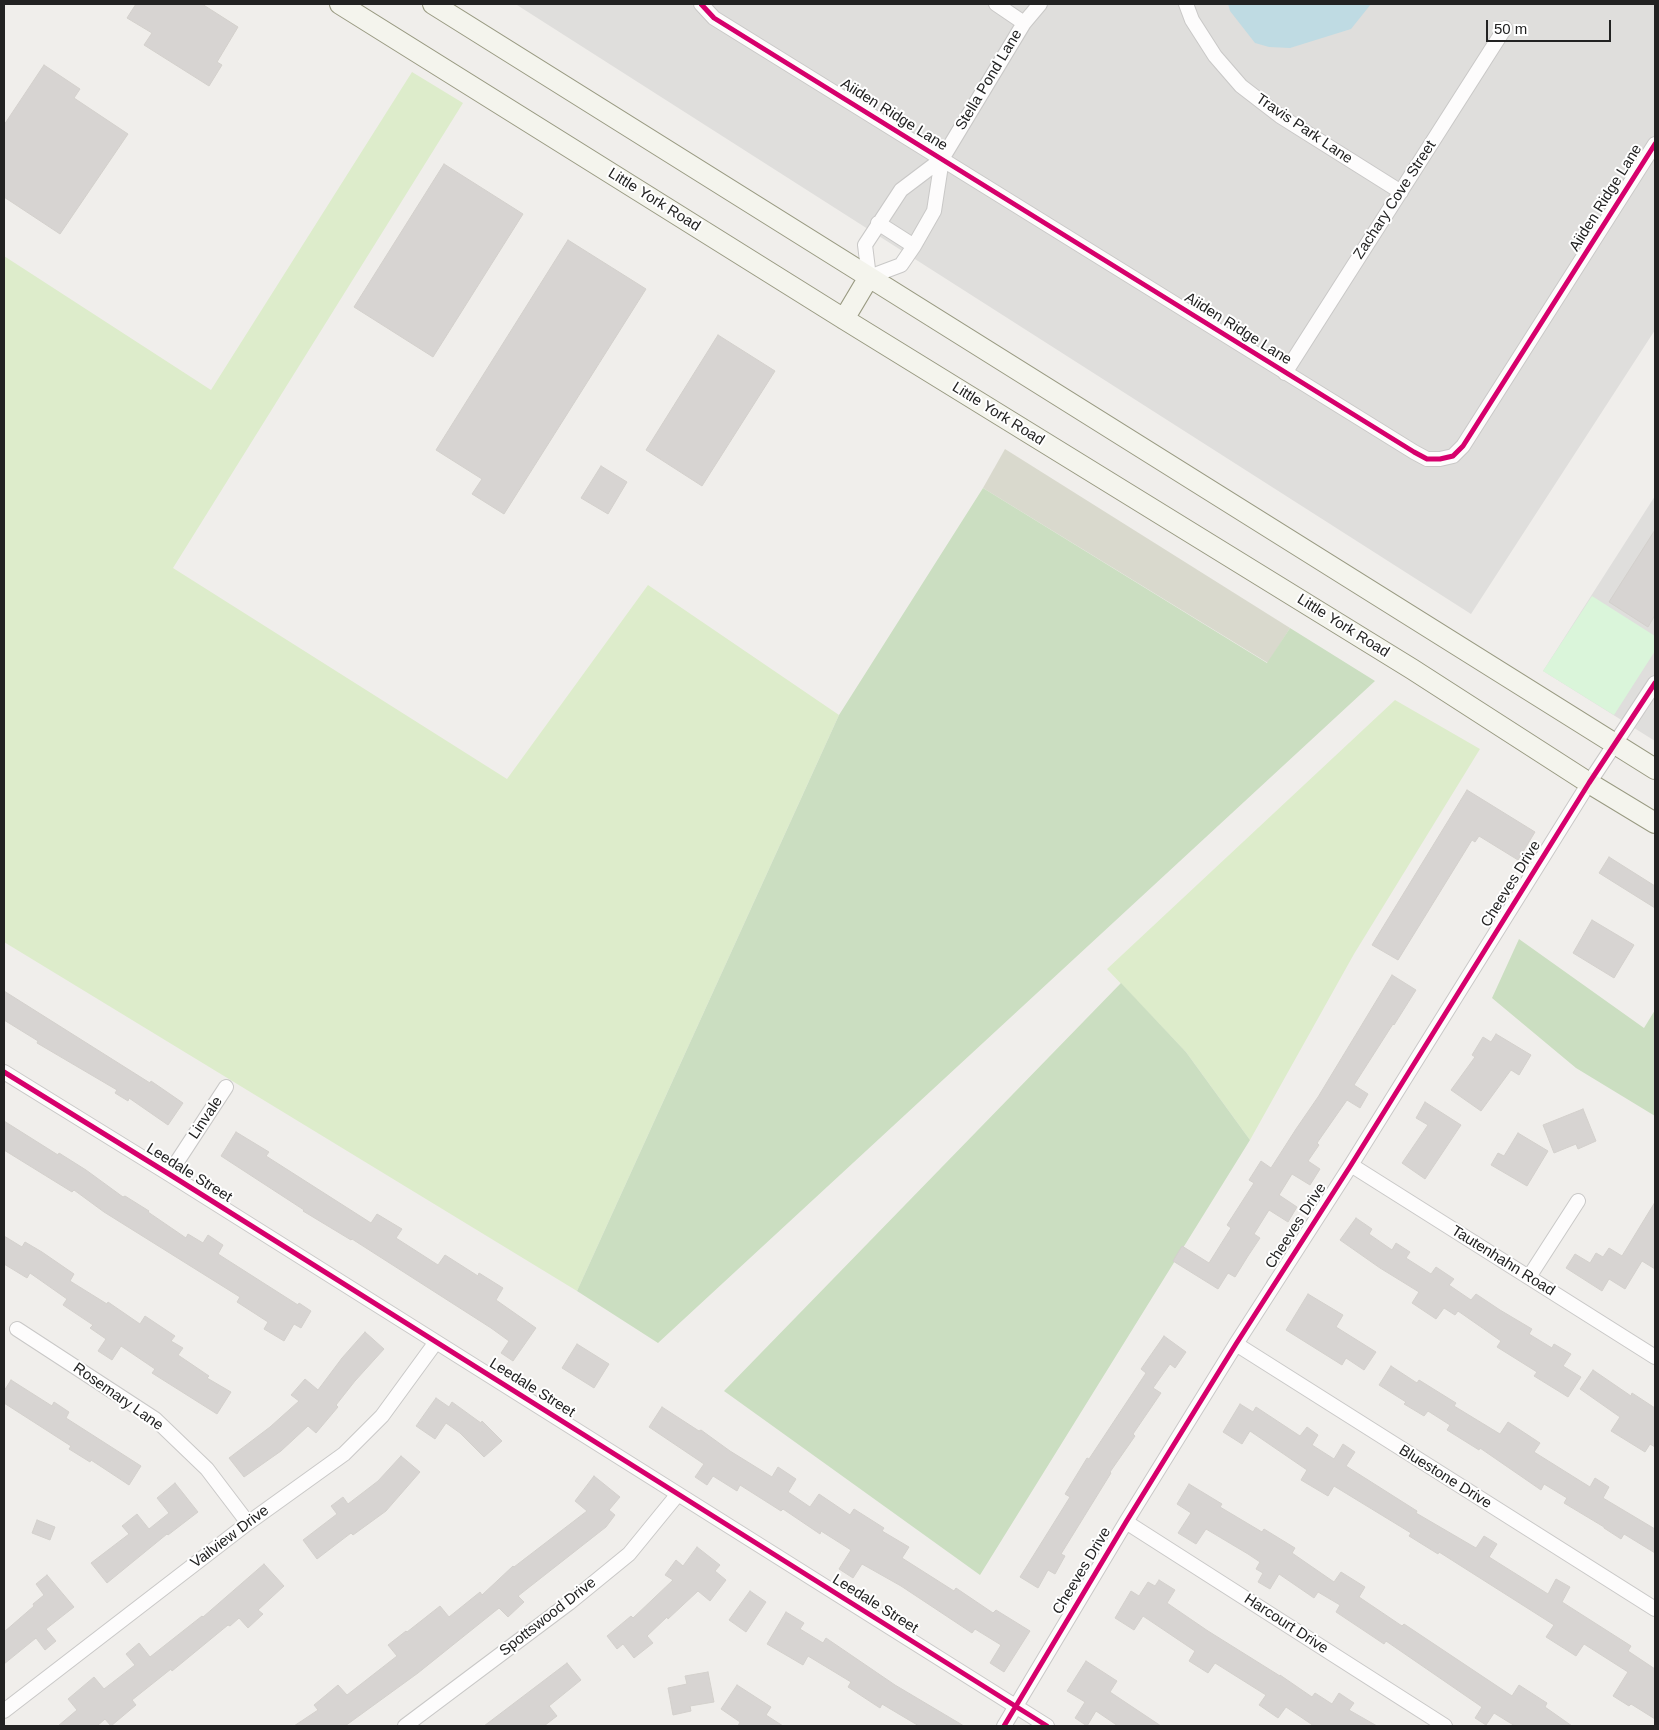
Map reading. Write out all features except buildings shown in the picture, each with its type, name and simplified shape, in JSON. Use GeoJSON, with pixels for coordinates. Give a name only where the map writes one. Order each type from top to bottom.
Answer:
{"type":"FeatureCollection","features":[{"type":"Feature","properties":{"kind":"main road","name":"Little York Road"},"geometry":{"type":"LineString","coordinates":[[340,4],[844,319],[1412,669],[1589,783],[1655,823]]}},
{"type":"Feature","properties":{"kind":"main road"},"geometry":{"type":"LineString","coordinates":[[433,4],[1655,769]]}},
{"type":"Feature","properties":{"kind":"main road"},"geometry":{"type":"LineString","coordinates":[[844,319],[869,277]]}},
{"type":"Feature","properties":{"kind":"street"},"geometry":{"type":"LineString","coordinates":[[996,4],[1024,23]]}},
{"type":"Feature","properties":{"kind":"street","name":"Stella Pond Lane"},"geometry":{"type":"LineString","coordinates":[[942,159],[934,211],[914,246],[901,265],[869,277],[865,245],[878,223],[901,190],[942,159],[1024,23],[1040,4]]}},
{"type":"Feature","properties":{"kind":"street","name":"Travis Park Lane"},"geometry":{"type":"LineString","coordinates":[[1186,4],[1192,20],[1215,56],[1241,86],[1280,116],[1401,192]]}},
{"type":"Feature","properties":{"kind":"street","name":"Aiiden Ridge Lane"},"geometry":{"type":"LineString","coordinates":[[701,5],[714,18],[1285,373],[1414,452],[1427,458],[1440,459],[1453,456],[1463,446],[1655,144]]}},
{"type":"Feature","properties":{"kind":"street","name":"Zachary Cove Street"},"geometry":{"type":"LineString","coordinates":[[1285,373],[1505,28]]}},
{"type":"Feature","properties":{"kind":"street"},"geometry":{"type":"LineString","coordinates":[[878,223],[914,246]]}},
{"type":"Feature","properties":{"kind":"street","name":"Cheeves Drive"},"geometry":{"type":"LineString","coordinates":[[1004,1726],[1126,1522],[1236,1344],[1589,783],[1655,683]]}},
{"type":"Feature","properties":{"kind":"street","name":"Leedale Street"},"geometry":{"type":"LineString","coordinates":[[4,1072],[1047,1726]]}},
{"type":"Feature","properties":{"kind":"street","name":"Linvale"},"geometry":{"type":"LineString","coordinates":[[169,1174],[226,1087]]}},
{"type":"Feature","properties":{"kind":"street","name":"Tautenhahn Road"},"geometry":{"type":"LineString","coordinates":[[1350,1165],[1655,1356]]}},
{"type":"Feature","properties":{"kind":"street"},"geometry":{"type":"LineString","coordinates":[[1529,1277],[1578,1201]]}},
{"type":"Feature","properties":{"kind":"street","name":"Rosemary Lane"},"geometry":{"type":"LineString","coordinates":[[17,1329],[155,1420],[207,1469],[248,1523]]}},
{"type":"Feature","properties":{"kind":"street","name":"Vailview Drive"},"geometry":{"type":"LineString","coordinates":[[4,1711],[248,1523],[344,1454],[382,1416],[436,1342]]}},
{"type":"Feature","properties":{"kind":"street","name":"Bluestone Drive"},"geometry":{"type":"LineString","coordinates":[[1236,1344],[1655,1609]]}},
{"type":"Feature","properties":{"kind":"street","name":"Spottswood Drive"},"geometry":{"type":"LineString","coordinates":[[405,1726],[568,1603],[629,1554],[678,1494]]}},
{"type":"Feature","properties":{"kind":"street","name":"Harcourt Drive"},"geometry":{"type":"LineString","coordinates":[[1126,1522],[1445,1726]]}},
{"type":"Feature","properties":{"kind":"shaded area"},"geometry":{"type":"Polygon","coordinates":[[[518,4],[1655,4],[1655,330],[1471,614],[518,4]]]}},
{"type":"Feature","properties":{"kind":"shaded area"},"geometry":{"type":"Polygon","coordinates":[[[1005,449],[1290,628],[1268,663],[983,488],[1005,449]]]}},
{"type":"Feature","properties":{"kind":"shaded area"},"geometry":{"type":"Polygon","coordinates":[[[1655,496],[1655,741],[1543,671],[1655,496]]]}},
{"type":"Feature","properties":{"kind":"green space"},"geometry":{"type":"Polygon","coordinates":[[[412,72],[463,103],[173,568],[507,779],[648,585],[839,715],[577,1291],[4,942],[4,256],[211,390],[412,72]]]}},
{"type":"Feature","properties":{"kind":"green space"},"geometry":{"type":"Polygon","coordinates":[[[983,488],[1267,663],[1290,628],[1375,681],[658,1343],[577,1291],[839,715],[983,488]]]}},
{"type":"Feature","properties":{"kind":"green space"},"geometry":{"type":"Polygon","coordinates":[[[1592,596],[1655,636],[1655,651],[1614,715],[1543,671],[1592,596]]]}},
{"type":"Feature","properties":{"kind":"green space"},"geometry":{"type":"Polygon","coordinates":[[[1395,700],[1480,749],[1354,954],[1250,1140],[1186,1052],[1107,969],[1395,700]]]}},
{"type":"Feature","properties":{"kind":"green space"},"geometry":{"type":"Polygon","coordinates":[[[1519,939],[1644,1028],[1655,1010],[1655,1116],[1576,1068],[1492,998],[1519,939]]]}},
{"type":"Feature","properties":{"kind":"green space"},"geometry":{"type":"Polygon","coordinates":[[[1121,983],[1186,1052],[1250,1140],[980,1575],[724,1391],[1121,983]]]}},
{"type":"Feature","properties":{"kind":"water"},"geometry":{"type":"Polygon","coordinates":[[[1228,4],[1371,4],[1351,29],[1290,48],[1269,47],[1255,43],[1230,11],[1228,4]]]}},
{"type":"Feature","properties":{"kind":"cycle path"},"geometry":{"type":"LineString","coordinates":[[701,4],[714,18],[1427,459],[1453,456],[1463,446],[1655,144]]}},
{"type":"Feature","properties":{"kind":"cycle path"},"geometry":{"type":"LineString","coordinates":[[1004,1726],[1126,1522],[1236,1344],[1351,1165],[1589,783],[1655,683]]}},
{"type":"Feature","properties":{"kind":"cycle path"},"geometry":{"type":"LineString","coordinates":[[4,1072],[1047,1726]]}}]}
